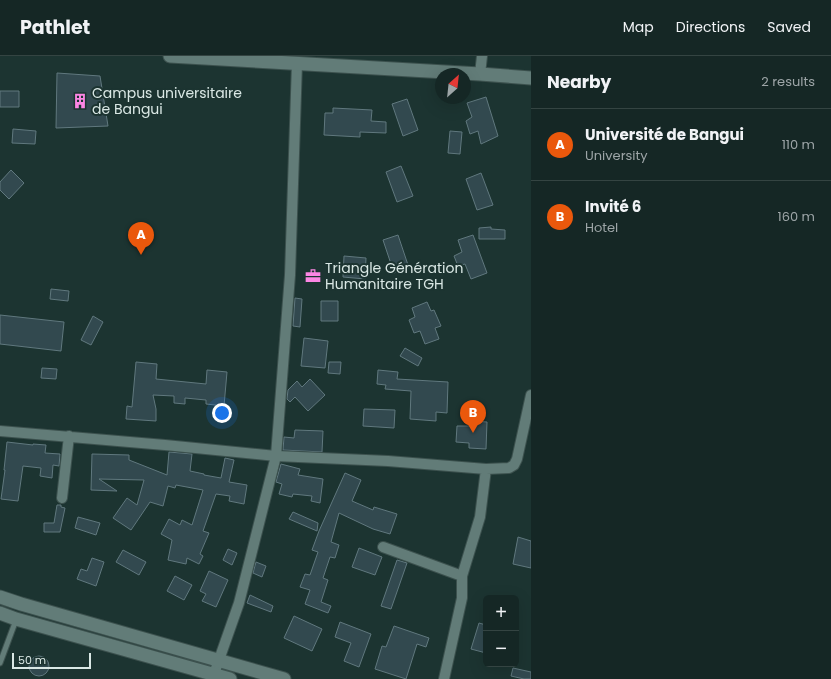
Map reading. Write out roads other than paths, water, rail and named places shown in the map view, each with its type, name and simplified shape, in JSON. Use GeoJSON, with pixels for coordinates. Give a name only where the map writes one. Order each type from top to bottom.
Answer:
{"type":"FeatureCollection","features":[{"type":"Feature","properties":{"kind":"street"},"geometry":{"type":"LineString","coordinates":[[170,56],[301,61],[531,78]]}},
{"type":"Feature","properties":{"kind":"street"},"geometry":{"type":"LineString","coordinates":[[480,74],[482,56]]}},
{"type":"Feature","properties":{"kind":"street"},"geometry":{"type":"LineString","coordinates":[[214,674],[239,603],[276,456],[291,259],[301,61]]}},
{"type":"Feature","properties":{"kind":"street"},"geometry":{"type":"LineString","coordinates":[[0,431],[69,436],[276,456],[509,468],[514,465],[517,459],[531,395]]}},
{"type":"Feature","properties":{"kind":"street"},"geometry":{"type":"LineString","coordinates":[[62,498],[69,436]]}},
{"type":"Feature","properties":{"kind":"street"},"geometry":{"type":"LineString","coordinates":[[444,679],[462,598],[462,576],[480,517],[486,468]]}},
{"type":"Feature","properties":{"kind":"street"},"geometry":{"type":"LineString","coordinates":[[383,547],[462,576]]}},
{"type":"Feature","properties":{"kind":"street"},"geometry":{"type":"LineString","coordinates":[[0,597],[284,679]]}},
{"type":"Feature","properties":{"kind":"street"},"geometry":{"type":"LineString","coordinates":[[0,613],[16,619],[230,679]]}},
{"type":"Feature","properties":{"kind":"lane"},"geometry":{"type":"LineString","coordinates":[[0,663],[16,619]]}},
{"type":"Feature","properties":{"kind":"place","name":"Campus universitaire de Bangui"},"geometry":{"type":"Point","coordinates":[80,101]}},
{"type":"Feature","properties":{"kind":"place","name":"Université de Bangui"},"geometry":{"type":"Point","coordinates":[141,255]}},
{"type":"Feature","properties":{"kind":"place","name":"Triangle Génération Humanitaire TGH"},"geometry":{"type":"Point","coordinates":[313,276]}},
{"type":"Feature","properties":{"kind":"place","name":"Invité 6"},"geometry":{"type":"Point","coordinates":[473,433]}}]}
